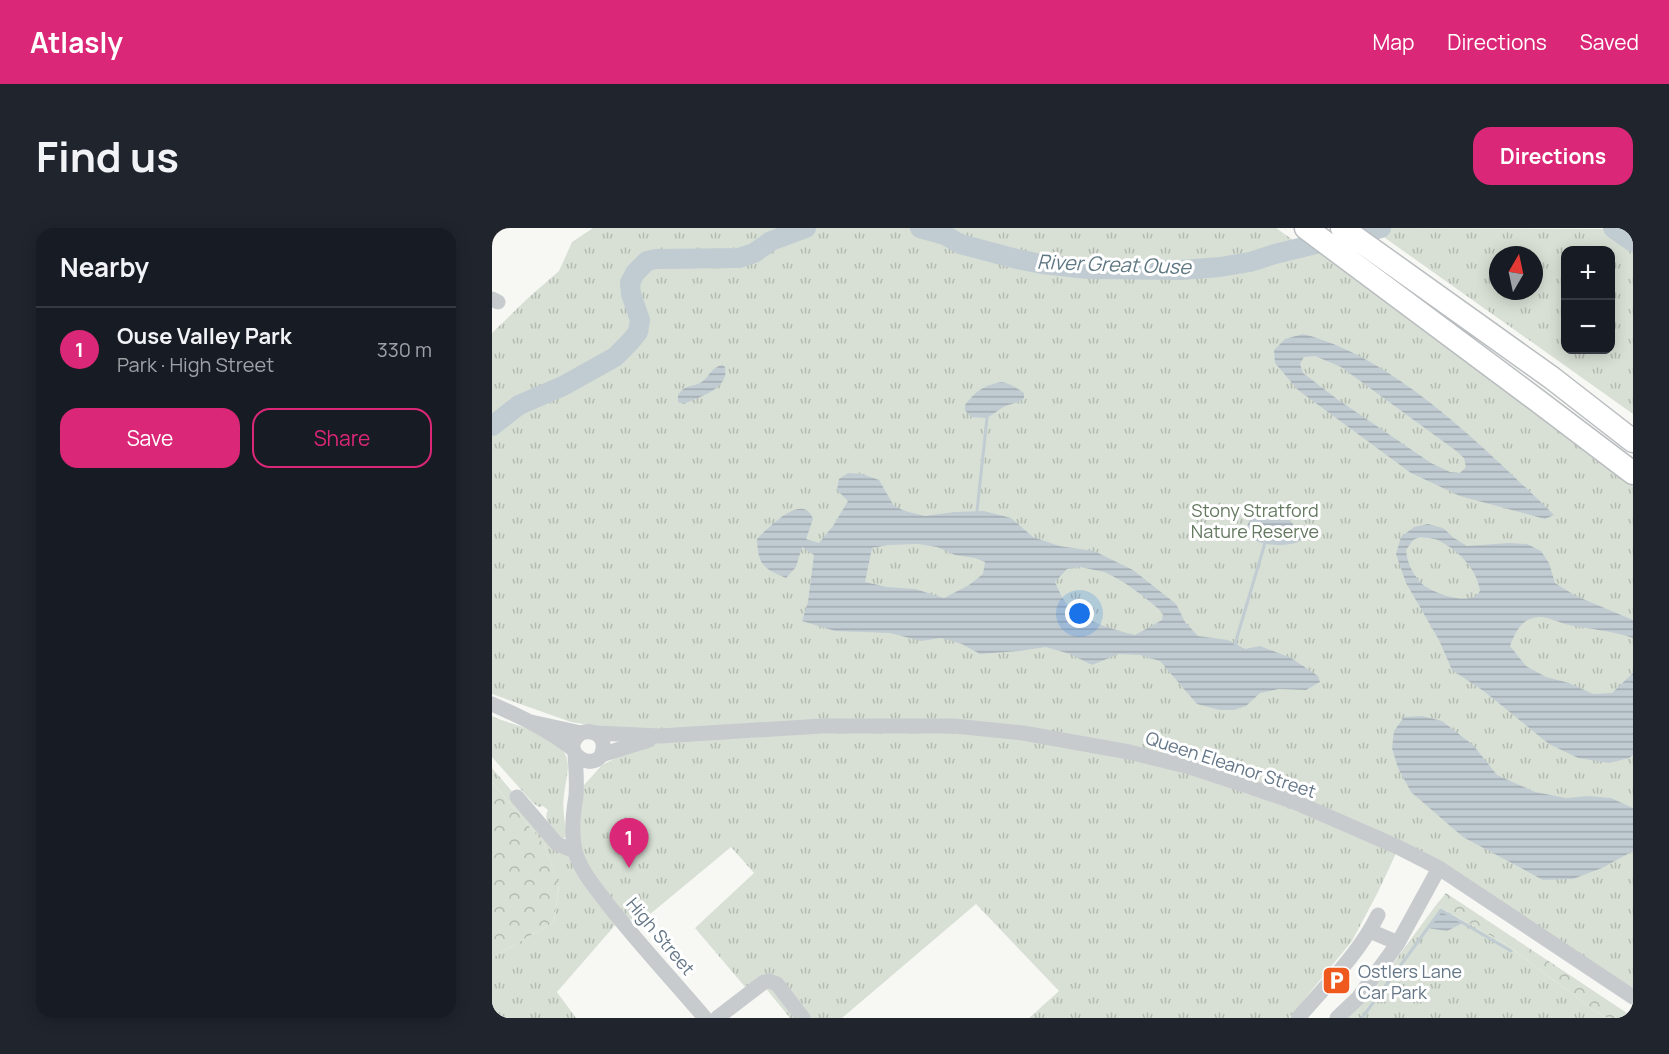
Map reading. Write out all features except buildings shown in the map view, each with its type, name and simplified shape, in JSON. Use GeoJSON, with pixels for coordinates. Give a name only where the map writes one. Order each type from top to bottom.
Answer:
{"type":"FeatureCollection","features":[{"type":"Feature","properties":{"kind":"highway"},"geometry":{"type":"LineString","coordinates":[[1306,228],[1539,400],[1633,473]]}},
{"type":"Feature","properties":{"kind":"highway"},"geometry":{"type":"LineString","coordinates":[[1342,228],[1552,378],[1633,441]]}},
{"type":"Feature","properties":{"kind":"street","name":"Queen Eleanor Street"},"geometry":{"type":"LineString","coordinates":[[492,704],[559,738],[574,752]]}},
{"type":"Feature","properties":{"kind":"street","name":"Queen Eleanor Street"},"geometry":{"type":"LineString","coordinates":[[531,722],[589,733],[660,736],[822,726],[954,726],[1023,733],[1139,754],[1190,767],[1297,803],[1388,842],[1439,868],[1633,997]]}},
{"type":"Feature","properties":{"kind":"street"},"geometry":{"type":"LineString","coordinates":[[517,797],[556,844],[575,851],[573,831],[576,794],[574,740],[589,733],[600,737],[603,746],[576,794]]}},
{"type":"Feature","properties":{"kind":"street","name":"Queen Eleanor Street"},"geometry":{"type":"LineString","coordinates":[[597,758],[660,736]]}},
{"type":"Feature","properties":{"kind":"street"},"geometry":{"type":"LineString","coordinates":[[574,752],[580,759],[589,762],[597,758]]}},
{"type":"Feature","properties":{"kind":"street","name":"High Street"},"geometry":{"type":"LineString","coordinates":[[575,851],[588,878],[617,916],[705,1018]]}},
{"type":"Feature","properties":{"kind":"street"},"geometry":{"type":"LineString","coordinates":[[1337,1018],[1358,998],[1398,943],[1439,868]]}},
{"type":"Feature","properties":{"kind":"street"},"geometry":{"type":"LineString","coordinates":[[1298,1018],[1356,950],[1378,915]]}},
{"type":"Feature","properties":{"kind":"street"},"geometry":{"type":"LineString","coordinates":[[1370,930],[1398,943]]}},
{"type":"Feature","properties":{"kind":"street"},"geometry":{"type":"LineString","coordinates":[[717,1018],[768,981],[777,984],[803,1018]]}},
{"type":"Feature","properties":{"kind":"green space","name":"Stony Stratford Nature Reserve"},"geometry":{"type":"Polygon","coordinates":[[[593,228],[1276,228],[1303,247],[1314,244],[1633,485],[1633,997],[1399,847],[1352,941],[1289,1018],[1029,1018],[1059,991],[976,904],[842,1018],[790,1018],[759,980],[746,988],[695,928],[754,873],[731,847],[643,920],[624,919],[617,923],[557,992],[576,1018],[492,1018],[492,958],[554,922],[559,886],[544,844],[492,782],[492,768],[557,844],[575,851],[576,794],[602,765],[634,749],[601,727],[571,722],[492,694],[492,333],[559,271],[572,242],[593,228]]]}},
{"type":"Feature","properties":{"kind":"green space"},"geometry":{"type":"Polygon","coordinates":[[[1371,228],[1602,229],[1633,246],[1633,414],[1371,228]]]}},
{"type":"Feature","properties":{"kind":"green space"},"geometry":{"type":"Polygon","coordinates":[[[492,716],[544,736],[554,742],[565,755],[568,768],[563,806],[567,837],[561,839],[547,822],[548,810],[533,803],[492,757],[492,716]]]}},
{"type":"Feature","properties":{"kind":"green space"},"geometry":{"type":"Polygon","coordinates":[[[492,782],[544,844],[559,885],[554,922],[492,958],[492,782]]]}},
{"type":"Feature","properties":{"kind":"green space"},"geometry":{"type":"Polygon","coordinates":[[[1446,893],[1633,1018],[1607,1018],[1507,945],[1436,905],[1446,893]]]}},
{"type":"Feature","properties":{"kind":"green space"},"geometry":{"type":"Polygon","coordinates":[[[1436,905],[1507,945],[1607,1018],[1347,1018],[1372,992],[1436,905]]]}},
{"type":"Feature","properties":{"kind":"shaded area"},"geometry":{"type":"Polygon","coordinates":[[[1303,334],[1338,346],[1406,384],[1469,435],[1554,515],[1545,519],[1460,496],[1411,473],[1298,390],[1275,363],[1274,350],[1285,339],[1303,334]],[[1315,356],[1304,357],[1300,364],[1303,373],[1337,399],[1431,463],[1450,472],[1460,473],[1466,467],[1464,458],[1455,450],[1341,367],[1315,356]]]}},
{"type":"Feature","properties":{"kind":"shaded area"},"geometry":{"type":"Polygon","coordinates":[[[722,365],[725,367],[725,375],[718,387],[684,404],[678,402],[678,395],[681,391],[703,381],[713,370],[722,365]]]}},
{"type":"Feature","properties":{"kind":"shaded area"},"geometry":{"type":"Polygon","coordinates":[[[1002,382],[1024,393],[1024,398],[1005,406],[987,418],[971,417],[965,410],[965,405],[969,400],[985,387],[1002,382]]]}},
{"type":"Feature","properties":{"kind":"shaded area"},"geometry":{"type":"Polygon","coordinates":[[[848,473],[862,474],[879,480],[894,506],[905,511],[925,516],[984,511],[1011,518],[1033,537],[1059,546],[1094,551],[1133,570],[1176,604],[1185,622],[1198,636],[1228,640],[1245,649],[1260,646],[1291,658],[1318,676],[1320,682],[1306,690],[1279,689],[1260,693],[1246,706],[1234,710],[1220,710],[1197,704],[1160,661],[1140,655],[1119,654],[1092,665],[1070,654],[1046,647],[980,654],[962,644],[941,638],[921,641],[890,633],[835,631],[802,621],[808,602],[814,555],[802,547],[796,567],[786,578],[763,564],[757,539],[785,514],[802,509],[808,511],[813,519],[806,539],[819,543],[833,526],[848,501],[837,490],[839,479],[848,473]],[[918,544],[872,548],[865,582],[887,587],[915,589],[944,598],[969,585],[983,574],[985,562],[955,555],[937,547],[918,544]],[[1080,567],[1067,569],[1055,582],[1066,603],[1081,615],[1107,627],[1135,635],[1162,620],[1163,613],[1127,584],[1104,572],[1080,567]]]}},
{"type":"Feature","properties":{"kind":"shaded area"},"geometry":{"type":"Polygon","coordinates":[[[1267,508],[1288,518],[1298,532],[1300,541],[1274,545],[1259,542],[1250,536],[1248,527],[1251,518],[1267,508]]]}},
{"type":"Feature","properties":{"kind":"shaded area"},"geometry":{"type":"Polygon","coordinates":[[[1428,524],[1443,528],[1467,546],[1527,544],[1541,551],[1549,563],[1555,583],[1576,596],[1633,620],[1633,638],[1569,625],[1547,618],[1533,618],[1521,625],[1510,646],[1526,666],[1546,677],[1569,683],[1593,694],[1612,693],[1633,673],[1633,755],[1609,763],[1578,758],[1549,744],[1485,692],[1452,670],[1439,640],[1406,583],[1396,554],[1401,537],[1414,527],[1428,524]],[[1420,537],[1413,540],[1406,550],[1410,567],[1419,581],[1429,589],[1452,597],[1467,598],[1477,595],[1480,591],[1478,583],[1472,569],[1462,557],[1441,541],[1420,537]]]}},
{"type":"Feature","properties":{"kind":"shaded area"},"geometry":{"type":"Polygon","coordinates":[[[1422,716],[1442,721],[1473,745],[1497,775],[1535,792],[1566,798],[1588,796],[1611,798],[1633,808],[1633,851],[1602,868],[1573,879],[1543,880],[1463,837],[1411,792],[1398,768],[1392,748],[1394,731],[1404,717],[1422,716]]]}},
{"type":"Feature","properties":{"kind":"shaded area"},"geometry":{"type":"Polygon","coordinates":[[[1441,910],[1463,923],[1447,931],[1428,928],[1441,910]]]}},
{"type":"Feature","properties":{"kind":"waterway","name":"River Great Ouse"},"geometry":{"type":"LineString","coordinates":[[492,426],[519,405],[563,386],[615,357],[630,342],[638,332],[640,320],[631,294],[630,283],[635,273],[647,261],[739,258],[754,253],[771,241],[806,228]]}},
{"type":"Feature","properties":{"kind":"waterway","name":"River Great Ouse"},"geometry":{"type":"LineString","coordinates":[[920,228],[945,235],[960,244],[1042,264],[1088,269],[1181,270],[1250,262],[1381,228]]}},
{"type":"Feature","properties":{"kind":"waterway","name":"River Great Ouse"},"geometry":{"type":"LineString","coordinates":[[1613,228],[1633,242]]}},
{"type":"Feature","properties":{"kind":"waterway"},"geometry":{"type":"LineString","coordinates":[[977,511],[987,418]]}},
{"type":"Feature","properties":{"kind":"waterway"},"geometry":{"type":"LineString","coordinates":[[1235,644],[1265,543]]}},
{"type":"Feature","properties":{"kind":"waterway"},"geometry":{"type":"LineString","coordinates":[[1362,1018],[1441,910],[1511,951]]}},
{"type":"Feature","properties":{"kind":"place","name":"Ouse Valley Park"},"geometry":{"type":"Point","coordinates":[629,868]}},
{"type":"Feature","properties":{"kind":"place","name":"Ostlers Lane Car Park"},"geometry":{"type":"Point","coordinates":[1337,981]}}]}
